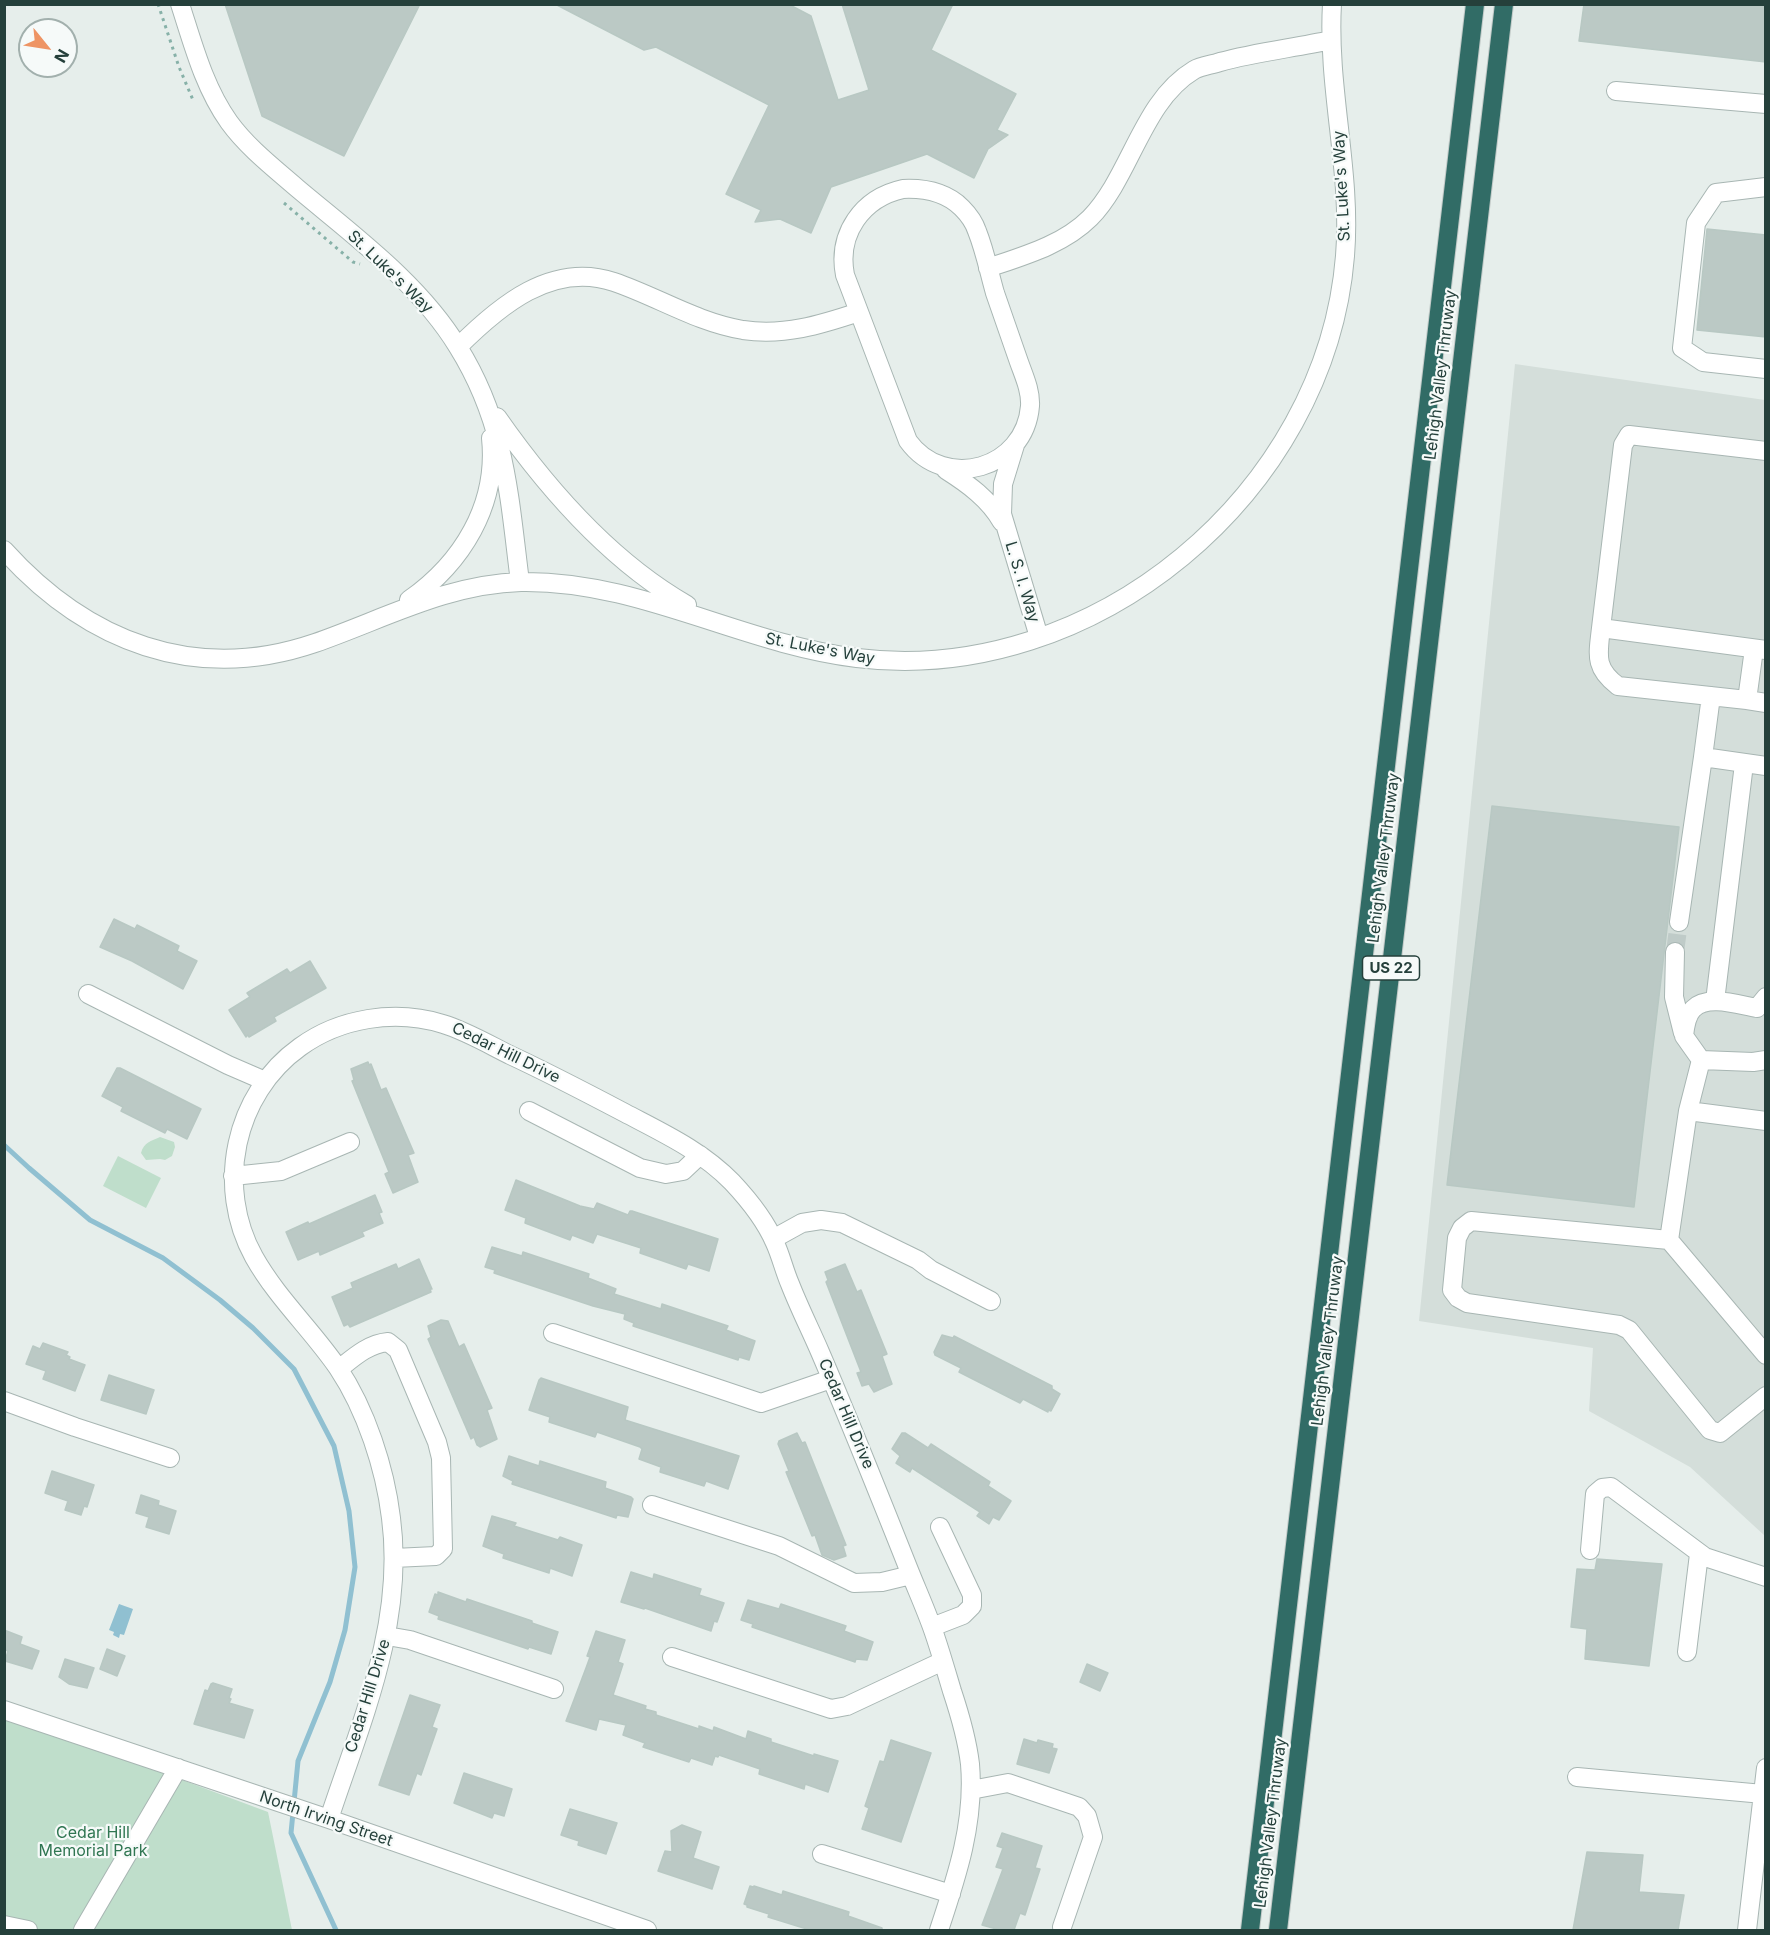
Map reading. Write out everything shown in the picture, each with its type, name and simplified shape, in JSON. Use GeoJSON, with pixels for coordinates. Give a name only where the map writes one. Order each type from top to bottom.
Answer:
{"type":"FeatureCollection","features":[{"type":"Feature","properties":{"kind":"highway","name":"Lehigh Valley Thruway"},"geometry":{"type":"LineString","coordinates":[[1250,1930],[1475,4]]}},
{"type":"Feature","properties":{"kind":"highway","name":"Lehigh Valley Thruway"},"geometry":{"type":"LineString","coordinates":[[1278,1930],[1504,4]]}},
{"type":"Feature","properties":{"kind":"street","name":"St. Luke's Way"},"geometry":{"type":"LineString","coordinates":[[180,4],[210,91],[234,129],[411,288],[436,316],[458,347],[491,413],[501,449],[513,510],[520,582]]}},
{"type":"Feature","properties":{"kind":"street","name":"St. Luke's Way"},"geometry":{"type":"LineString","coordinates":[[4,550],[49,594],[80,615],[120,637],[175,655],[225,660],[271,654],[314,643],[432,597],[454,591],[520,582],[557,583],[608,590],[652,601],[773,642],[851,658],[892,661],[986,652],[1039,637],[1096,614],[1152,581],[1207,536],[1250,490],[1264,471],[1309,393],[1332,328],[1345,258],[1346,200],[1331,40],[1332,4]]}},
{"type":"Feature","properties":{"kind":"street"},"geometry":{"type":"LineString","coordinates":[[988,268],[1037,251],[1064,237],[1088,219],[1119,179],[1137,141],[1176,82],[1196,69],[1241,56],[1331,40]]}},
{"type":"Feature","properties":{"kind":"street"},"geometry":{"type":"LineString","coordinates":[[1616,91],[1766,104]]}},
{"type":"Feature","properties":{"kind":"street"},"geometry":{"type":"LineString","coordinates":[[1766,187],[1716,194],[1696,223],[1682,348],[1703,362],[1766,369]]}},
{"type":"Feature","properties":{"kind":"street"},"geometry":{"type":"LineString","coordinates":[[926,189],[940,194],[959,206],[976,227],[1028,390],[1030,407],[1028,417],[1010,457],[1003,484],[1004,526],[992,507],[978,493],[916,451],[906,437],[844,269],[843,254],[853,223],[868,206],[893,192],[926,189]]}},
{"type":"Feature","properties":{"kind":"street"},"geometry":{"type":"LineString","coordinates":[[458,347],[490,317],[526,293],[552,280],[575,276],[597,277],[615,282],[703,320],[742,330],[793,331],[819,326],[859,312]]}},
{"type":"Feature","properties":{"kind":"street"},"geometry":{"type":"LineString","coordinates":[[378,618],[404,604],[436,578],[468,541],[476,526],[487,493],[491,454],[488,418],[479,387]]}},
{"type":"Feature","properties":{"kind":"street"},"geometry":{"type":"LineString","coordinates":[[479,387],[495,414],[542,477],[594,533],[662,590],[710,618],[740,631]]}},
{"type":"Feature","properties":{"kind":"street"},"geometry":{"type":"LineString","coordinates":[[1766,451],[1629,435],[1623,445],[1598,656],[1605,676],[1618,686],[1766,703]]}},
{"type":"Feature","properties":{"kind":"street"},"geometry":{"type":"LineString","coordinates":[[935,464],[951,469],[974,469],[1000,458],[1017,442]]}},
{"type":"Feature","properties":{"kind":"street","name":"L. S. I. Way"},"geometry":{"type":"LineString","coordinates":[[1004,526],[1039,637]]}},
{"type":"Feature","properties":{"kind":"street"},"geometry":{"type":"LineString","coordinates":[[1601,628],[1760,650],[1747,700]]}},
{"type":"Feature","properties":{"kind":"street"},"geometry":{"type":"LineString","coordinates":[[1679,922],[1711,696]]}},
{"type":"Feature","properties":{"kind":"street"},"geometry":{"type":"LineString","coordinates":[[1703,758],[1766,766]]}},
{"type":"Feature","properties":{"kind":"street"},"geometry":{"type":"LineString","coordinates":[[1715,1001],[1744,764]]}},
{"type":"Feature","properties":{"kind":"street"},"geometry":{"type":"LineString","coordinates":[[1676,952],[1674,997],[1683,1036],[1701,1060]]}},
{"type":"Feature","properties":{"kind":"street"},"geometry":{"type":"LineString","coordinates":[[88,994],[228,1065],[266,1081]]}},
{"type":"Feature","properties":{"kind":"street"},"geometry":{"type":"LineString","coordinates":[[1683,1036],[1686,1020],[1693,1008],[1701,1004],[1715,1001],[1757,1008],[1766,997]]}},
{"type":"Feature","properties":{"kind":"street","name":"Cedar Hill Drive"},"geometry":{"type":"LineString","coordinates":[[329,1819],[387,1636],[393,1595],[392,1521],[386,1485],[376,1450],[362,1415],[339,1369],[269,1282],[252,1254],[240,1226],[233,1176],[236,1148],[243,1121],[255,1096],[284,1060],[301,1046],[325,1032],[352,1022],[374,1017],[419,1018],[447,1024],[683,1143],[740,1191],[773,1239],[932,1627],[963,1726],[971,1790],[969,1823],[962,1858],[939,1930]]}},
{"type":"Feature","properties":{"kind":"street"},"geometry":{"type":"LineString","coordinates":[[1701,1060],[1753,1062],[1766,1060]]}},
{"type":"Feature","properties":{"kind":"street"},"geometry":{"type":"LineString","coordinates":[[1669,1240],[1688,1111],[1701,1060]]}},
{"type":"Feature","properties":{"kind":"street"},"geometry":{"type":"LineString","coordinates":[[529,1111],[639,1168],[666,1174],[683,1171],[700,1155]]}},
{"type":"Feature","properties":{"kind":"street"},"geometry":{"type":"LineString","coordinates":[[1688,1111],[1766,1121]]}},
{"type":"Feature","properties":{"kind":"street"},"geometry":{"type":"LineString","coordinates":[[233,1176],[281,1171],[350,1142]]}},
{"type":"Feature","properties":{"kind":"street"},"geometry":{"type":"LineString","coordinates":[[773,1239],[802,1223],[821,1220],[842,1223],[918,1260],[931,1270],[991,1302]]}},
{"type":"Feature","properties":{"kind":"street"},"geometry":{"type":"LineString","coordinates":[[1766,1355],[1669,1240],[1471,1221],[1462,1228],[1457,1238],[1452,1290],[1458,1298],[1467,1303],[1619,1325],[1629,1330],[1710,1430],[1720,1432],[1766,1396]]}},
{"type":"Feature","properties":{"kind":"street"},"geometry":{"type":"LineString","coordinates":[[553,1333],[761,1403],[831,1379]]}},
{"type":"Feature","properties":{"kind":"street"},"geometry":{"type":"LineString","coordinates":[[339,1369],[377,1343],[388,1342],[398,1350],[441,1458],[443,1549],[436,1556],[394,1558]]}},
{"type":"Feature","properties":{"kind":"street"},"geometry":{"type":"LineString","coordinates":[[4,1401],[170,1458]]}},
{"type":"Feature","properties":{"kind":"street"},"geometry":{"type":"LineString","coordinates":[[1590,1550],[1595,1494],[1602,1488],[1611,1487],[1705,1557],[1766,1577]]}},
{"type":"Feature","properties":{"kind":"street"},"geometry":{"type":"LineString","coordinates":[[652,1504],[779,1546],[854,1583],[882,1582],[910,1575]]}},
{"type":"Feature","properties":{"kind":"street"},"geometry":{"type":"LineString","coordinates":[[932,1627],[963,1615],[972,1606],[972,1595],[940,1527]]}},
{"type":"Feature","properties":{"kind":"street"},"geometry":{"type":"LineString","coordinates":[[1687,1652],[1700,1554]]}},
{"type":"Feature","properties":{"kind":"street"},"geometry":{"type":"LineString","coordinates":[[387,1636],[410,1640],[554,1689]]}},
{"type":"Feature","properties":{"kind":"street"},"geometry":{"type":"LineString","coordinates":[[672,1657],[831,1709],[847,1706],[943,1661]]}},
{"type":"Feature","properties":{"kind":"street","name":"North Irving Street"},"geometry":{"type":"LineString","coordinates":[[4,1710],[329,1819],[647,1930]]}},
{"type":"Feature","properties":{"kind":"street"},"geometry":{"type":"LineString","coordinates":[[83,1930],[178,1768]]}},
{"type":"Feature","properties":{"kind":"street"},"geometry":{"type":"LineString","coordinates":[[1747,1930],[1766,1768]]}},
{"type":"Feature","properties":{"kind":"street"},"geometry":{"type":"LineString","coordinates":[[1577,1777],[1763,1794]]}},
{"type":"Feature","properties":{"kind":"street"},"geometry":{"type":"LineString","coordinates":[[971,1790],[1008,1783],[1079,1808],[1087,1816],[1093,1837],[1062,1927]]}},
{"type":"Feature","properties":{"kind":"street"},"geometry":{"type":"LineString","coordinates":[[822,1854],[951,1894]]}},
{"type":"Feature","properties":{"kind":"street"},"geometry":{"type":"LineString","coordinates":[[4,1925],[28,1930]]}},
{"type":"Feature","properties":{"kind":"shaded area"},"geometry":{"type":"Polygon","coordinates":[[[1515,364],[1765,400],[1765,1536],[1690,1467],[1589,1411],[1593,1348],[1419,1321],[1515,364]]]}},
{"type":"Feature","properties":{"kind":"green space"},"geometry":{"type":"Polygon","coordinates":[[[160,1137],[174,1142],[172,1156],[165,1160],[146,1160],[141,1153],[144,1146],[160,1137]]]}},
{"type":"Feature","properties":{"kind":"green space"},"geometry":{"type":"Polygon","coordinates":[[[118,1156],[161,1178],[146,1208],[103,1186],[118,1156]]]}},
{"type":"Feature","properties":{"kind":"green space","name":"Cedar Hill Memorial Park"},"geometry":{"type":"Polygon","coordinates":[[[5,1720],[150,1768],[268,1812],[292,1930],[5,1930],[5,1720]]]}},
{"type":"Feature","properties":{"kind":"water"},"geometry":{"type":"Polygon","coordinates":[[[119,1604],[133,1609],[124,1635],[120,1634],[119,1638],[109,1630],[119,1604]]]}},
{"type":"Feature","properties":{"kind":"building"},"geometry":{"type":"Polygon","coordinates":[[[225,4],[420,4],[344,156],[262,116],[225,4]]]}},
{"type":"Feature","properties":{"kind":"building"},"geometry":{"type":"Polygon","coordinates":[[[555,4],[788,4],[811,16],[838,100],[869,90],[842,4],[953,4],[931,50],[1016,94],[997,130],[1008,135],[988,149],[974,178],[927,154],[831,187],[811,233],[780,219],[755,222],[761,210],[726,194],[769,105],[656,47],[644,50],[555,4]]]}},
{"type":"Feature","properties":{"kind":"building"},"geometry":{"type":"Polygon","coordinates":[[[1584,4],[1766,4],[1766,62],[1579,41],[1584,4]]]}},
{"type":"Feature","properties":{"kind":"building"},"geometry":{"type":"Polygon","coordinates":[[[1707,229],[1766,235],[1766,337],[1697,330],[1707,229]]]}},
{"type":"Feature","properties":{"kind":"building"},"geometry":{"type":"Polygon","coordinates":[[[1492,806],[1679,827],[1634,1207],[1447,1185],[1492,806]]]}},
{"type":"Feature","properties":{"kind":"building"},"geometry":{"type":"Polygon","coordinates":[[[114,919],[135,929],[137,925],[179,946],[177,951],[197,961],[183,989],[132,961],[100,947],[114,919]]]}},
{"type":"Feature","properties":{"kind":"building"},"geometry":{"type":"Polygon","coordinates":[[[310,961],[326,988],[274,1017],[276,1021],[246,1037],[229,1010],[250,997],[247,993],[287,969],[290,973],[310,961]]]}},
{"type":"Feature","properties":{"kind":"building"},"geometry":{"type":"Polygon","coordinates":[[[368,1062],[369,1065],[371,1064],[381,1090],[386,1088],[414,1153],[408,1155],[418,1182],[393,1193],[385,1174],[389,1172],[352,1081],[354,1080],[351,1069],[368,1062]]]}},
{"type":"Feature","properties":{"kind":"building"},"geometry":{"type":"Polygon","coordinates":[[[117,1068],[201,1109],[187,1139],[167,1129],[165,1133],[121,1111],[123,1107],[102,1096],[117,1068]]]}},
{"type":"Feature","properties":{"kind":"building"},"geometry":{"type":"Polygon","coordinates":[[[516,1180],[580,1206],[594,1209],[597,1203],[628,1215],[632,1211],[718,1239],[709,1271],[688,1264],[686,1269],[640,1253],[641,1248],[597,1234],[593,1243],[572,1235],[570,1240],[525,1223],[526,1218],[505,1210],[516,1180]]]}},
{"type":"Feature","properties":{"kind":"building"},"geometry":{"type":"Polygon","coordinates":[[[375,1195],[382,1212],[379,1213],[383,1223],[362,1232],[364,1236],[320,1255],[319,1251],[298,1260],[286,1232],[375,1195]]]}},
{"type":"Feature","properties":{"kind":"building"},"geometry":{"type":"Polygon","coordinates":[[[492,1247],[522,1256],[523,1252],[589,1274],[588,1278],[616,1289],[614,1294],[661,1309],[662,1304],[728,1326],[726,1330],[755,1341],[749,1360],[739,1357],[738,1360],[633,1326],[634,1323],[624,1319],[625,1314],[593,1306],[494,1273],[495,1270],[485,1267],[492,1247]]]}},
{"type":"Feature","properties":{"kind":"building"},"geometry":{"type":"Polygon","coordinates":[[[419,1259],[432,1289],[430,1289],[431,1292],[350,1327],[348,1324],[344,1326],[332,1297],[353,1288],[351,1283],[396,1264],[398,1269],[419,1259]]]}},
{"type":"Feature","properties":{"kind":"building"},"geometry":{"type":"Polygon","coordinates":[[[845,1264],[857,1292],[861,1290],[887,1354],[882,1356],[892,1384],[874,1392],[869,1384],[862,1386],[857,1373],[861,1372],[826,1282],[828,1280],[825,1272],[845,1264]]]}},
{"type":"Feature","properties":{"kind":"building"},"geometry":{"type":"Polygon","coordinates":[[[441,1320],[448,1321],[459,1347],[464,1344],[492,1408],[487,1410],[497,1439],[480,1447],[474,1437],[471,1439],[428,1339],[431,1337],[428,1326],[441,1320]]]}},
{"type":"Feature","properties":{"kind":"building"},"geometry":{"type":"Polygon","coordinates":[[[942,1335],[953,1338],[954,1336],[1052,1386],[1052,1389],[1060,1394],[1051,1411],[1048,1410],[1048,1412],[1023,1399],[1020,1403],[959,1372],[961,1368],[935,1355],[934,1352],[942,1335]]]}},
{"type":"Feature","properties":{"kind":"building"},"geometry":{"type":"Polygon","coordinates":[[[43,1343],[68,1352],[66,1355],[70,1357],[69,1359],[85,1365],[75,1391],[43,1379],[46,1371],[26,1364],[33,1346],[40,1349],[43,1343]]]}},
{"type":"Feature","properties":{"kind":"building"},"geometry":{"type":"Polygon","coordinates":[[[109,1375],[154,1390],[146,1414],[101,1400],[109,1375]]]}},
{"type":"Feature","properties":{"kind":"building"},"geometry":{"type":"Polygon","coordinates":[[[541,1378],[628,1407],[625,1420],[739,1456],[728,1489],[706,1481],[704,1486],[660,1472],[661,1467],[639,1459],[642,1449],[640,1447],[597,1432],[595,1437],[549,1422],[550,1417],[529,1410],[541,1378]]]}},
{"type":"Feature","properties":{"kind":"building"},"geometry":{"type":"Polygon","coordinates":[[[797,1433],[802,1443],[805,1442],[846,1545],[843,1546],[846,1556],[834,1560],[822,1555],[786,1472],[789,1471],[778,1444],[779,1441],[797,1433]]]}},
{"type":"Feature","properties":{"kind":"building"},"geometry":{"type":"Polygon","coordinates":[[[902,1433],[928,1448],[931,1444],[990,1482],[988,1486],[1011,1501],[999,1520],[993,1517],[989,1524],[977,1516],[980,1512],[912,1468],[910,1472],[896,1463],[900,1456],[892,1449],[902,1433]]]}},
{"type":"Feature","properties":{"kind":"building"},"geometry":{"type":"Polygon","coordinates":[[[509,1456],[539,1466],[540,1461],[606,1482],[605,1488],[633,1499],[628,1517],[617,1515],[616,1518],[512,1484],[513,1481],[503,1476],[509,1456]]]}},
{"type":"Feature","properties":{"kind":"building"},"geometry":{"type":"Polygon","coordinates":[[[52,1471],[94,1485],[87,1507],[84,1506],[81,1515],[65,1510],[68,1501],[45,1493],[52,1471]]]}},
{"type":"Feature","properties":{"kind":"building"},"geometry":{"type":"Polygon","coordinates":[[[141,1495],[159,1501],[158,1505],[176,1511],[169,1534],[146,1527],[149,1517],[136,1513],[141,1495]]]}},
{"type":"Feature","properties":{"kind":"building"},"geometry":{"type":"Polygon","coordinates":[[[492,1516],[516,1523],[514,1526],[582,1545],[572,1576],[550,1568],[549,1573],[503,1558],[504,1554],[483,1546],[492,1516]]]}},
{"type":"Feature","properties":{"kind":"building"},"geometry":{"type":"Polygon","coordinates":[[[1597,1559],[1662,1564],[1649,1666],[1585,1659],[1587,1629],[1571,1627],[1577,1569],[1595,1570],[1597,1559]]]}},
{"type":"Feature","properties":{"kind":"building"},"geometry":{"type":"Polygon","coordinates":[[[631,1572],[653,1579],[654,1574],[701,1589],[699,1595],[724,1603],[717,1622],[714,1621],[711,1631],[621,1602],[631,1572]]]}},
{"type":"Feature","properties":{"kind":"building"},"geometry":{"type":"Polygon","coordinates":[[[438,1592],[466,1602],[467,1599],[558,1632],[551,1654],[529,1647],[528,1649],[438,1619],[439,1616],[429,1612],[435,1594],[438,1595],[438,1592]]]}},
{"type":"Feature","properties":{"kind":"building"},"geometry":{"type":"Polygon","coordinates":[[[748,1600],[779,1609],[781,1604],[846,1626],[844,1631],[873,1642],[867,1660],[856,1659],[855,1662],[752,1627],[753,1624],[741,1620],[748,1600]]]}},
{"type":"Feature","properties":{"kind":"building"},"geometry":{"type":"Polygon","coordinates":[[[4,1630],[22,1637],[20,1644],[39,1651],[32,1669],[5,1661],[8,1651],[4,1649],[4,1630]]]}},
{"type":"Feature","properties":{"kind":"building"},"geometry":{"type":"Polygon","coordinates":[[[596,1631],[625,1640],[618,1662],[623,1664],[613,1695],[646,1706],[645,1709],[656,1712],[656,1715],[699,1729],[699,1726],[713,1731],[714,1727],[746,1739],[748,1731],[771,1739],[771,1742],[838,1761],[828,1792],[805,1784],[804,1789],[759,1774],[760,1769],[719,1755],[715,1756],[712,1765],[691,1758],[689,1762],[643,1747],[645,1743],[623,1735],[626,1725],[599,1719],[596,1730],[566,1721],[590,1657],[587,1656],[596,1631]]]}},
{"type":"Feature","properties":{"kind":"building"},"geometry":{"type":"Polygon","coordinates":[[[107,1649],[125,1656],[117,1676],[100,1669],[107,1649]]]}},
{"type":"Feature","properties":{"kind":"building"},"geometry":{"type":"Polygon","coordinates":[[[65,1659],[94,1668],[87,1688],[69,1684],[59,1677],[65,1659]]]}},
{"type":"Feature","properties":{"kind":"building"},"geometry":{"type":"Polygon","coordinates":[[[1087,1664],[1108,1673],[1100,1691],[1080,1682],[1087,1664]]]}},
{"type":"Feature","properties":{"kind":"building"},"geometry":{"type":"Polygon","coordinates":[[[213,1683],[232,1689],[229,1703],[253,1710],[244,1738],[194,1724],[205,1690],[208,1691],[213,1683]]]}},
{"type":"Feature","properties":{"kind":"building"},"geometry":{"type":"Polygon","coordinates":[[[410,1695],[440,1705],[432,1727],[437,1729],[421,1775],[417,1773],[409,1795],[379,1785],[410,1695]]]}},
{"type":"Feature","properties":{"kind":"building"},"geometry":{"type":"Polygon","coordinates":[[[1024,1739],[1053,1744],[1052,1748],[1057,1749],[1049,1773],[1017,1764],[1024,1739]]]}},
{"type":"Feature","properties":{"kind":"building"},"geometry":{"type":"Polygon","coordinates":[[[891,1740],[931,1753],[901,1842],[862,1829],[869,1808],[865,1806],[880,1761],[884,1762],[891,1740]]]}},
{"type":"Feature","properties":{"kind":"building"},"geometry":{"type":"Polygon","coordinates":[[[464,1773],[512,1789],[504,1816],[494,1813],[492,1818],[454,1803],[464,1773]]]}},
{"type":"Feature","properties":{"kind":"building"},"geometry":{"type":"Polygon","coordinates":[[[570,1809],[617,1823],[606,1854],[578,1845],[579,1841],[561,1835],[570,1809]]]}},
{"type":"Feature","properties":{"kind":"building"},"geometry":{"type":"Polygon","coordinates":[[[682,1825],[701,1832],[693,1858],[719,1867],[712,1889],[658,1871],[665,1851],[672,1852],[671,1831],[682,1825]]]}},
{"type":"Feature","properties":{"kind":"building"},"geometry":{"type":"Polygon","coordinates":[[[1002,1833],[1042,1846],[1035,1868],[1040,1869],[1025,1915],[1020,1913],[1014,1930],[1000,1930],[982,1925],[1003,1869],[996,1867],[1003,1848],[997,1846],[1002,1833]]]}},
{"type":"Feature","properties":{"kind":"building"},"geometry":{"type":"Polygon","coordinates":[[[1587,1852],[1643,1855],[1639,1892],[1684,1895],[1678,1930],[1573,1930],[1587,1852]]]}},
{"type":"Feature","properties":{"kind":"building"},"geometry":{"type":"Polygon","coordinates":[[[750,1886],[782,1895],[783,1891],[849,1912],[848,1916],[882,1928],[882,1930],[810,1930],[768,1917],[769,1914],[744,1904],[750,1886]]]}},
{"type":"Feature","properties":{"kind":"waterway"},"geometry":{"type":"LineString","coordinates":[[4,1145],[90,1220],[163,1258],[220,1300],[253,1328],[294,1369],[334,1446],[349,1511],[355,1567],[345,1630],[330,1682],[298,1761],[291,1833],[336,1930]]}},
{"type":"Feature","properties":{"kind":"tunnel"},"geometry":{"type":"LineString","coordinates":[[1675,952],[1679,922]]}}]}
